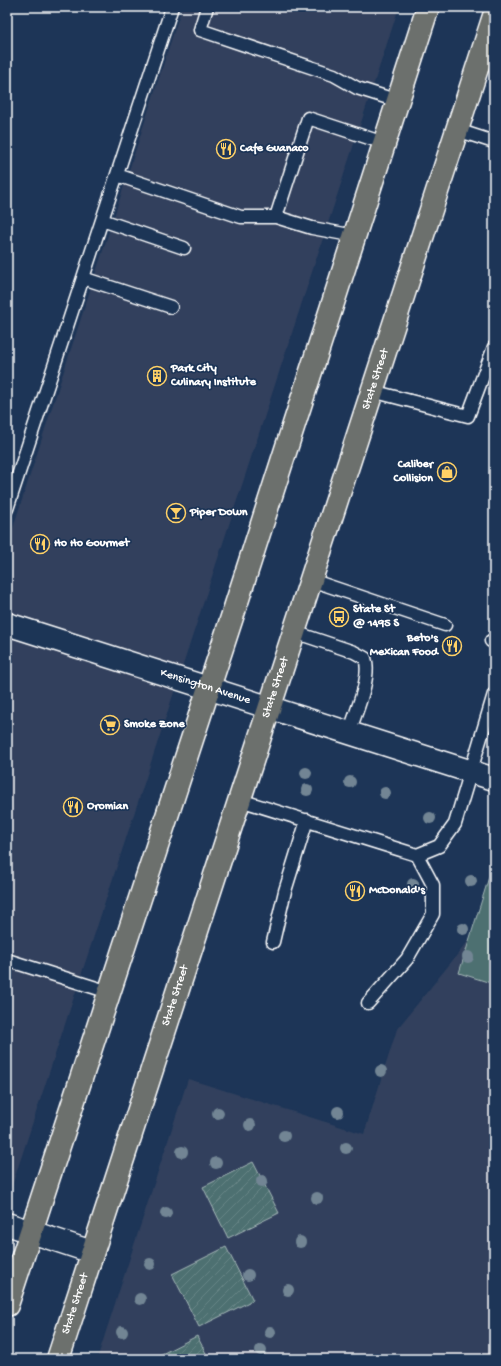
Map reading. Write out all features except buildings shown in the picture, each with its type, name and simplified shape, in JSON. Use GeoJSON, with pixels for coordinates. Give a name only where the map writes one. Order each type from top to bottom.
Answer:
{"type":"FeatureCollection","features":[{"type":"Feature","properties":{"kind":"main road"},"geometry":{"type":"LineString","coordinates":[[7,1305],[355,236],[428,7]]}},
{"type":"Feature","properties":{"kind":"main road","name":"State Street"},"geometry":{"type":"LineString","coordinates":[[58,1359],[494,16]]}},
{"type":"Feature","properties":{"kind":"street","name":"Kensington Avenue"},"geometry":{"type":"LineString","coordinates":[[7,624],[494,779]]}},
{"type":"Feature","properties":{"kind":"street"},"geometry":{"type":"LineString","coordinates":[[7,1224],[92,1252]]}},
{"type":"Feature","properties":{"kind":"lane"},"geometry":{"type":"LineString","coordinates":[[7,509],[172,7]]}},
{"type":"Feature","properties":{"kind":"lane"},"geometry":{"type":"LineString","coordinates":[[207,7],[200,30],[334,74],[357,88],[398,101]]}},
{"type":"Feature","properties":{"kind":"lane"},"geometry":{"type":"LineString","coordinates":[[276,217],[308,118],[384,143]]}},
{"type":"Feature","properties":{"kind":"lane"},"geometry":{"type":"LineString","coordinates":[[457,130],[494,142]]}},
{"type":"Feature","properties":{"kind":"lane"},"geometry":{"type":"LineString","coordinates":[[116,175],[241,217],[276,217],[312,228],[355,236]]}},
{"type":"Feature","properties":{"kind":"lane"},"geometry":{"type":"LineString","coordinates":[[102,220],[184,248]]}},
{"type":"Feature","properties":{"kind":"lane"},"geometry":{"type":"LineString","coordinates":[[83,278],[171,307]]}},
{"type":"Feature","properties":{"kind":"lane"},"geometry":{"type":"LineString","coordinates":[[372,391],[468,416],[494,347]]}},
{"type":"Feature","properties":{"kind":"lane"},"geometry":{"type":"LineString","coordinates":[[311,580],[445,625]]}},
{"type":"Feature","properties":{"kind":"lane"},"geometry":{"type":"LineString","coordinates":[[294,632],[354,652],[365,658],[367,665],[366,675],[348,733]]}},
{"type":"Feature","properties":{"kind":"lane"},"geometry":{"type":"LineString","coordinates":[[240,800],[417,855],[439,846],[455,824],[494,694]]}},
{"type":"Feature","properties":{"kind":"lane"},"geometry":{"type":"LineString","coordinates":[[273,942],[285,891],[307,820]]}},
{"type":"Feature","properties":{"kind":"lane"},"geometry":{"type":"LineString","coordinates":[[368,1003],[407,959],[433,914],[434,885],[417,855]]}},
{"type":"Feature","properties":{"kind":"lane"},"geometry":{"type":"LineString","coordinates":[[7,960],[109,992]]}},
{"type":"Feature","properties":{"kind":"shaded area"},"geometry":{"type":"Polygon","coordinates":[[[182,7],[399,7],[7,1201],[7,546],[182,7]]]}},
{"type":"Feature","properties":{"kind":"shaded area"},"geometry":{"type":"Polygon","coordinates":[[[494,861],[494,1359],[97,1359],[188,1079],[364,1134],[397,1029],[470,939],[494,861]]]}},
{"type":"Feature","properties":{"kind":"green space"},"geometry":{"type":"Polygon","coordinates":[[[494,861],[494,984],[459,973],[494,861]]]}},
{"type":"Feature","properties":{"kind":"green space"},"geometry":{"type":"Polygon","coordinates":[[[253,1162],[279,1213],[228,1238],[203,1187],[253,1162]]]}},
{"type":"Feature","properties":{"kind":"green space"},"geometry":{"type":"Polygon","coordinates":[[[226,1247],[253,1300],[199,1327],[172,1274],[226,1247]]]}},
{"type":"Feature","properties":{"kind":"green space"},"geometry":{"type":"Polygon","coordinates":[[[197,1336],[209,1359],[152,1359],[197,1336]]]}},
{"type":"Feature","properties":{"kind":"place","name":"Cafe Guanaco"},"geometry":{"type":"Point","coordinates":[226,149]}},
{"type":"Feature","properties":{"kind":"place","name":"Park City Culinary Institute"},"geometry":{"type":"Point","coordinates":[157,376]}},
{"type":"Feature","properties":{"kind":"place","name":"Caliber Collision"},"geometry":{"type":"Point","coordinates":[447,472]}},
{"type":"Feature","properties":{"kind":"place","name":"Piper Down"},"geometry":{"type":"Point","coordinates":[176,513]}},
{"type":"Feature","properties":{"kind":"place","name":"Ho Ho Gourmet"},"geometry":{"type":"Point","coordinates":[40,544]}},
{"type":"Feature","properties":{"kind":"place","name":"State St @ 1495 S"},"geometry":{"type":"Point","coordinates":[339,617]}},
{"type":"Feature","properties":{"kind":"place","name":"Beto's Mexican Food"},"geometry":{"type":"Point","coordinates":[452,646]}},
{"type":"Feature","properties":{"kind":"place","name":"Smoke Zone"},"geometry":{"type":"Point","coordinates":[110,725]}},
{"type":"Feature","properties":{"kind":"place","name":"Oromian"},"geometry":{"type":"Point","coordinates":[73,807]}},
{"type":"Feature","properties":{"kind":"place","name":"McDonald's"},"geometry":{"type":"Point","coordinates":[355,891]}}]}
